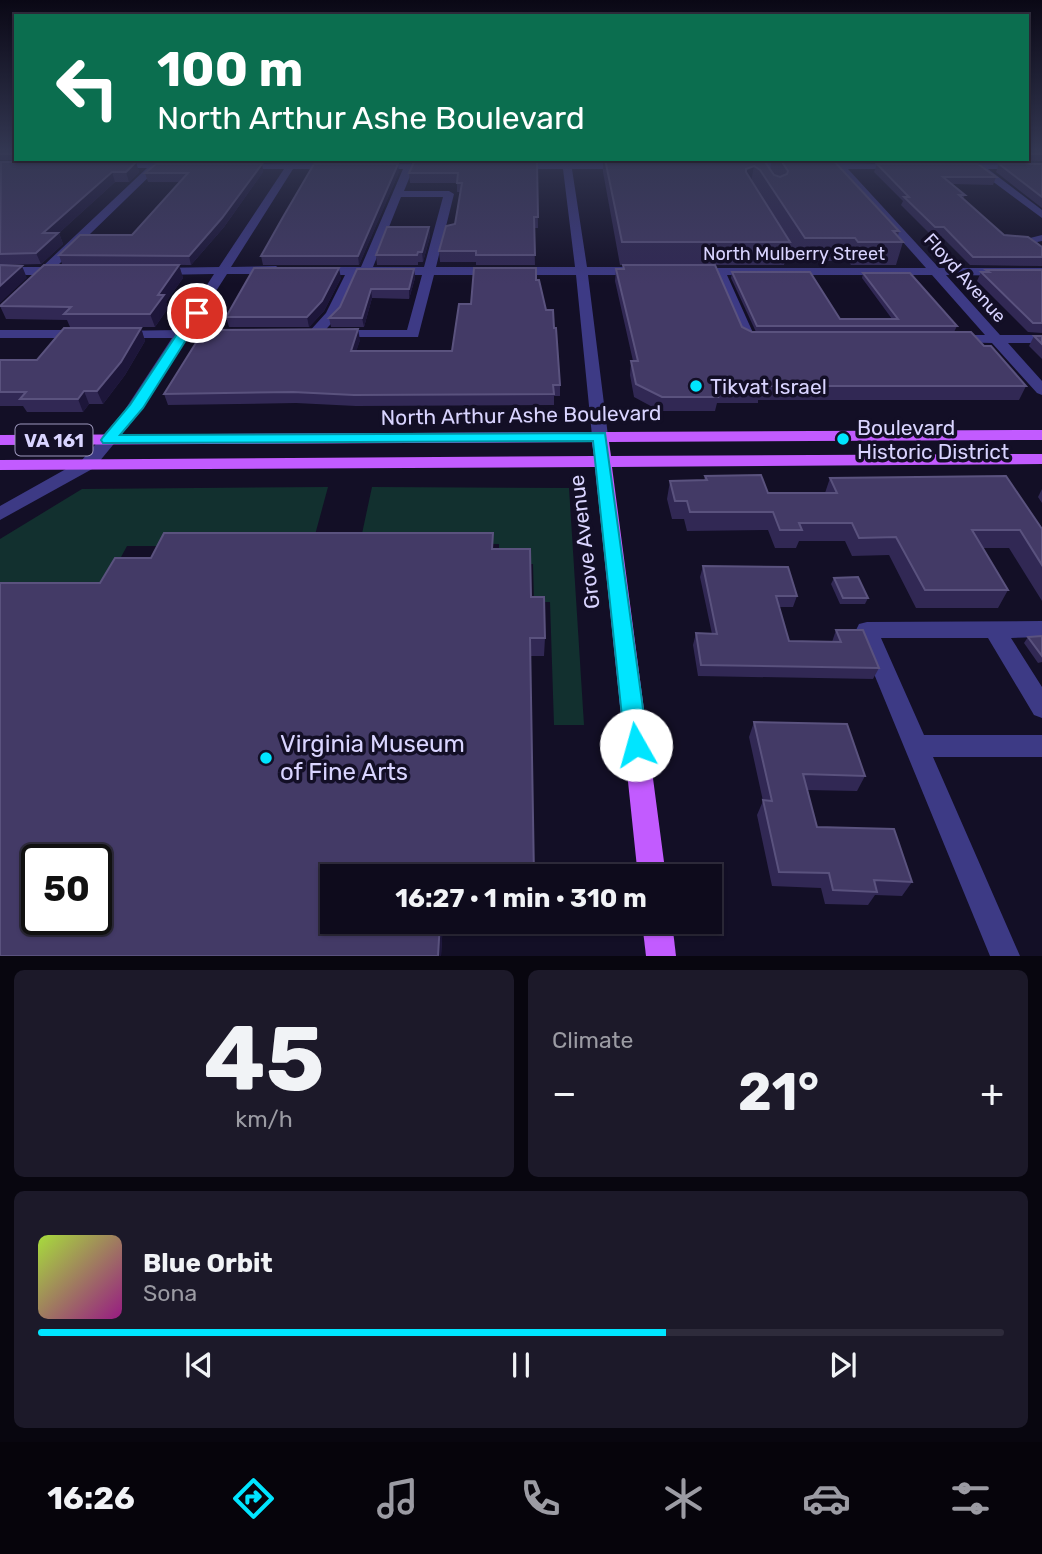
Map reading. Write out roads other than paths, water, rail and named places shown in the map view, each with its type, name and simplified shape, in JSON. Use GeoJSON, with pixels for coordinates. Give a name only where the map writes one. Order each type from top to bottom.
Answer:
{"type":"FeatureCollection","features":[{"type":"Feature","properties":{"kind":"main road","name":"North Arthur Ashe Boulevard"},"geometry":{"type":"LineString","coordinates":[[0,440],[1042,435]]}},
{"type":"Feature","properties":{"kind":"main road","name":"Grove Avenue"},"geometry":{"type":"LineString","coordinates":[[600,436],[650,864]]}},
{"type":"Feature","properties":{"kind":"main road","name":"VA 161"},"geometry":{"type":"LineString","coordinates":[[0,465],[1042,459]]}},
{"type":"Feature","properties":{"kind":"main road"},"geometry":{"type":"LineString","coordinates":[[658,934],[661,956]]}},
{"type":"Feature","properties":{"kind":"street"},"geometry":{"type":"LineString","coordinates":[[40,276],[125,195]]}},
{"type":"Feature","properties":{"kind":"street"},"geometry":{"type":"LineString","coordinates":[[0,514],[88,464],[135,408],[272,195]]}},
{"type":"Feature","properties":{"kind":"street"},"geometry":{"type":"LineString","coordinates":[[400,195],[332,316],[308,334],[413,334],[449,195]]}},
{"type":"Feature","properties":{"kind":"street","name":"Grove Avenue"},"geometry":{"type":"LineString","coordinates":[[571,195],[600,436]]}},
{"type":"Feature","properties":{"kind":"street","name":"Floyd Avenue"},"geometry":{"type":"LineString","coordinates":[[866,195],[1042,390]]}},
{"type":"Feature","properties":{"kind":"street"},"geometry":{"type":"LineString","coordinates":[[1016,195],[1042,215]]}},
{"type":"Feature","properties":{"kind":"street"},"geometry":{"type":"LineString","coordinates":[[1042,238],[1028,240],[1042,253]]}},
{"type":"Feature","properties":{"kind":"street","name":"North Mulberry Street"},"geometry":{"type":"LineString","coordinates":[[678,271],[816,266],[935,272],[1042,272]]}},
{"type":"Feature","properties":{"kind":"street"},"geometry":{"type":"LineString","coordinates":[[0,271],[40,276],[72,271]]}},
{"type":"Feature","properties":{"kind":"street"},"geometry":{"type":"LineString","coordinates":[[141,271],[651,271]]}},
{"type":"Feature","properties":{"kind":"street"},"geometry":{"type":"LineString","coordinates":[[719,271],[749,339],[776,339]]}},
{"type":"Feature","properties":{"kind":"street"},"geometry":{"type":"LineString","coordinates":[[0,334],[236,334]]}},
{"type":"Feature","properties":{"kind":"street"},"geometry":{"type":"LineString","coordinates":[[942,339],[1042,340]]}},
{"type":"Feature","properties":{"kind":"street"},"geometry":{"type":"LineString","coordinates":[[995,629],[1042,708]]}},
{"type":"Feature","properties":{"kind":"street"},"geometry":{"type":"LineString","coordinates":[[1004,956],[867,630],[1042,629]]}},
{"type":"Feature","properties":{"kind":"street"},"geometry":{"type":"LineString","coordinates":[[916,746],[1042,746]]}},
{"type":"Feature","properties":{"kind":"place","name":"Tikvat Israel"},"geometry":{"type":"Point","coordinates":[696,386]}},
{"type":"Feature","properties":{"kind":"place","name":"Boulevard Historic District"},"geometry":{"type":"Point","coordinates":[843,439]}},
{"type":"Feature","properties":{"kind":"place","name":"Virginia Museum of Fine Arts"},"geometry":{"type":"Point","coordinates":[266,758]}}]}
